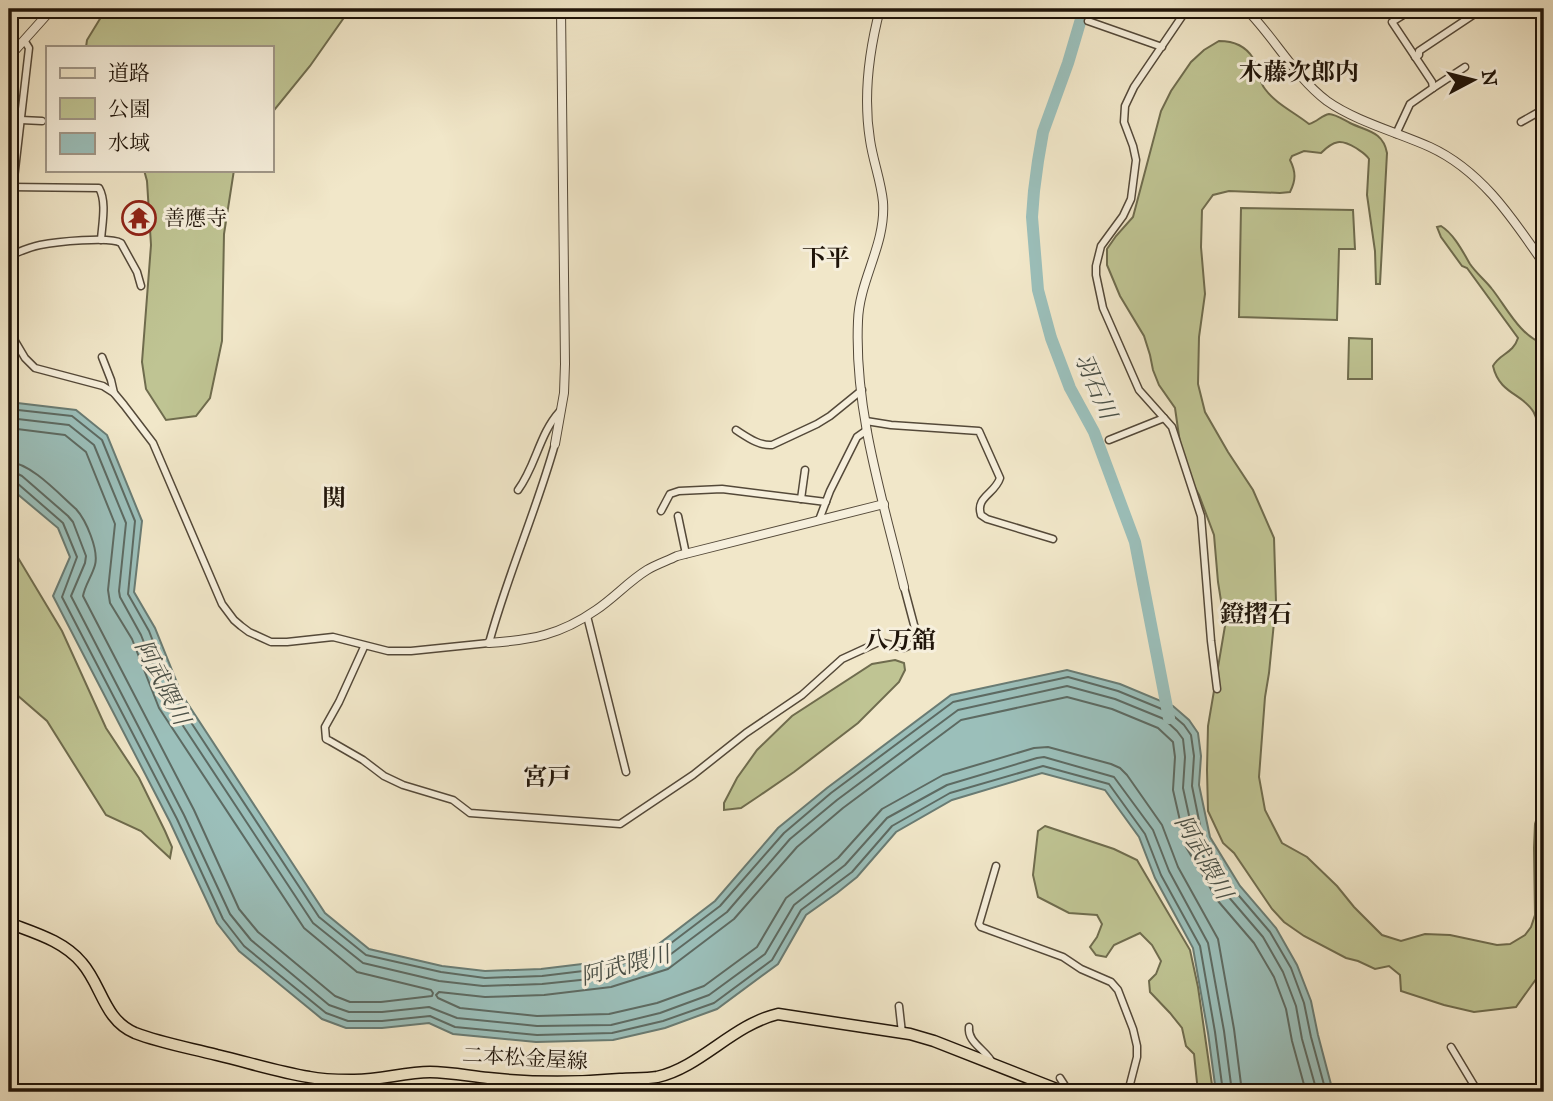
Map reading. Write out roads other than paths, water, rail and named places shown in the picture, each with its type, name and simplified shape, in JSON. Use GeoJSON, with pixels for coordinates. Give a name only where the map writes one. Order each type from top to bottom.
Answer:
{"type":"FeatureCollection","features":[{"type":"Feature","properties":{"kind":"main road"},"geometry":{"type":"LineString","coordinates":[[1538,9],[1544,21]]}},
{"type":"Feature","properties":{"kind":"main road","name":"二本松金屋線"},"geometry":{"type":"LineString","coordinates":[[9,923],[46,937],[82,962],[112,1015],[123,1027],[177,1045],[311,1078],[355,1080],[428,1072],[528,1082],[584,1082],[655,1077],[690,1063],[746,1026],[778,1014],[902,1033],[934,1041],[1064,1092]]}},
{"type":"Feature","properties":{"kind":"street"},"geometry":{"type":"LineString","coordinates":[[9,57],[52,9]]}},
{"type":"Feature","properties":{"kind":"street"},"geometry":{"type":"LineString","coordinates":[[489,643],[548,469],[561,410],[565,364],[561,9]]}},
{"type":"Feature","properties":{"kind":"street"},"geometry":{"type":"LineString","coordinates":[[364,647],[325,727],[326,739],[384,776],[403,785],[453,800],[470,813],[620,824],[693,775],[746,733],[802,695],[842,660],[879,642],[904,648],[915,643],[917,636],[867,426],[858,353],[858,316],[881,232],[883,203],[870,142],[867,110],[871,50],[880,9]]}},
{"type":"Feature","properties":{"kind":"street"},"geometry":{"type":"LineString","coordinates":[[1186,9],[1134,87],[1125,106],[1124,122],[1136,160],[1131,199],[1123,216],[1101,246],[1096,275],[1103,308],[1139,390],[1172,427],[1201,516],[1217,689]]}},
{"type":"Feature","properties":{"kind":"street"},"geometry":{"type":"LineString","coordinates":[[1246,9],[1322,97],[1339,108],[1439,152],[1460,164],[1486,186],[1544,264]]}},
{"type":"Feature","properties":{"kind":"street"},"geometry":{"type":"LineString","coordinates":[[1413,9],[1392,22],[1432,82],[1433,88]]}},
{"type":"Feature","properties":{"kind":"street"},"geometry":{"type":"LineString","coordinates":[[1415,57],[1419,55],[1419,51],[1473,15],[1469,9]]}},
{"type":"Feature","properties":{"kind":"street"},"geometry":{"type":"LineString","coordinates":[[1088,22],[1162,47]]}},
{"type":"Feature","properties":{"kind":"street"},"geometry":{"type":"LineString","coordinates":[[14,187],[29,48],[24,40]]}},
{"type":"Feature","properties":{"kind":"street"},"geometry":{"type":"LineString","coordinates":[[1396,134],[1410,104],[1465,67]]}},
{"type":"Feature","properties":{"kind":"street"},"geometry":{"type":"LineString","coordinates":[[1521,122],[1544,109]]}},
{"type":"Feature","properties":{"kind":"street"},"geometry":{"type":"LineString","coordinates":[[21,120],[42,121]]}},
{"type":"Feature","properties":{"kind":"street"},"geometry":{"type":"LineString","coordinates":[[14,187],[24,196]]}},
{"type":"Feature","properties":{"kind":"street"},"geometry":{"type":"LineString","coordinates":[[14,187],[99,188],[103,202],[101,240]]}},
{"type":"Feature","properties":{"kind":"street"},"geometry":{"type":"LineString","coordinates":[[9,256],[38,245],[118,240],[137,272],[141,286]]}},
{"type":"Feature","properties":{"kind":"street"},"geometry":{"type":"LineString","coordinates":[[9,331],[25,358],[35,368],[103,386],[114,393],[153,443],[222,604],[234,620],[249,632],[277,643],[333,637],[387,651],[411,651],[540,638],[598,610],[646,570],[686,554],[884,504]]}},
{"type":"Feature","properties":{"kind":"street"},"geometry":{"type":"LineString","coordinates":[[102,357],[114,393]]}},
{"type":"Feature","properties":{"kind":"street"},"geometry":{"type":"LineString","coordinates":[[736,430],[759,444],[772,445],[817,424],[862,390]]}},
{"type":"Feature","properties":{"kind":"street"},"geometry":{"type":"LineString","coordinates":[[518,490],[531,469],[550,423],[561,410]]}},
{"type":"Feature","properties":{"kind":"street"},"geometry":{"type":"LineString","coordinates":[[1109,440],[1164,418]]}},
{"type":"Feature","properties":{"kind":"street"},"geometry":{"type":"LineString","coordinates":[[819,520],[857,437],[867,426],[979,431],[1000,478],[998,484],[980,503],[981,515],[1053,539]]}},
{"type":"Feature","properties":{"kind":"street"},"geometry":{"type":"LineString","coordinates":[[802,499],[805,471]]}},
{"type":"Feature","properties":{"kind":"street"},"geometry":{"type":"LineString","coordinates":[[661,511],[670,494],[679,491],[722,489],[826,502]]}},
{"type":"Feature","properties":{"kind":"street"},"geometry":{"type":"LineString","coordinates":[[678,516],[686,554]]}},
{"type":"Feature","properties":{"kind":"street"},"geometry":{"type":"LineString","coordinates":[[587,616],[626,772]]}},
{"type":"Feature","properties":{"kind":"street"},"geometry":{"type":"LineString","coordinates":[[996,866],[979,924],[1063,957],[1081,969],[1111,982],[1118,990],[1137,1046],[1137,1057],[1128,1092]]}},
{"type":"Feature","properties":{"kind":"street"},"geometry":{"type":"LineString","coordinates":[[899,1006],[902,1033]]}},
{"type":"Feature","properties":{"kind":"street"},"geometry":{"type":"LineString","coordinates":[[969,1027],[968,1034],[990,1056],[993,1064]]}},
{"type":"Feature","properties":{"kind":"street"},"geometry":{"type":"LineString","coordinates":[[1451,1047],[1478,1092]]}},
{"type":"Feature","properties":{"kind":"street"},"geometry":{"type":"LineString","coordinates":[[1060,1078],[1069,1092]]}},
{"type":"Feature","properties":{"kind":"water","name":"阿武隈川"},"geometry":{"type":"Polygon","coordinates":[[[9,402],[76,410],[107,435],[142,521],[134,592],[155,628],[182,695],[325,913],[369,949],[442,966],[485,971],[541,969],[607,961],[656,946],[715,901],[778,828],[951,695],[1067,670],[1120,684],[1173,706],[1189,720],[1198,733],[1201,756],[1199,785],[1210,837],[1240,886],[1276,928],[1297,965],[1311,1001],[1333,1092],[1216,1092],[1193,948],[1155,878],[1139,837],[1105,790],[1042,773],[952,800],[896,832],[857,877],[806,915],[778,964],[717,1009],[665,1028],[613,1040],[536,1042],[453,1034],[429,1023],[382,1028],[346,1028],[322,1019],[239,951],[217,923],[170,822],[53,596],[70,557],[58,528],[9,487],[9,402]]]}},
{"type":"Feature","properties":{"kind":"waterway","name":"羽石川"},"geometry":{"type":"LineString","coordinates":[[1084,9],[1043,132],[1038,161],[1032,217],[1038,290],[1051,338],[1070,388],[1094,432],[1135,542],[1169,718]]}},
{"type":"Feature","properties":{"kind":"place","name":"善應寺"},"geometry":{"type":"Point","coordinates":[139,218]}},
{"type":"Feature","properties":{"kind":"district","name":"木藤次郎内"},"geometry":{"type":"Point","coordinates":[1299,72]}},
{"type":"Feature","properties":{"kind":"district","name":"下平"},"geometry":{"type":"Point","coordinates":[826,258]}},
{"type":"Feature","properties":{"kind":"district","name":"関"},"geometry":{"type":"Point","coordinates":[334,498]}},
{"type":"Feature","properties":{"kind":"district","name":"鐙摺石"},"geometry":{"type":"Point","coordinates":[1256,614]}},
{"type":"Feature","properties":{"kind":"district","name":"八万舘"},"geometry":{"type":"Point","coordinates":[900,640]}},
{"type":"Feature","properties":{"kind":"district","name":"宮戸"},"geometry":{"type":"Point","coordinates":[547,777]}}]}
